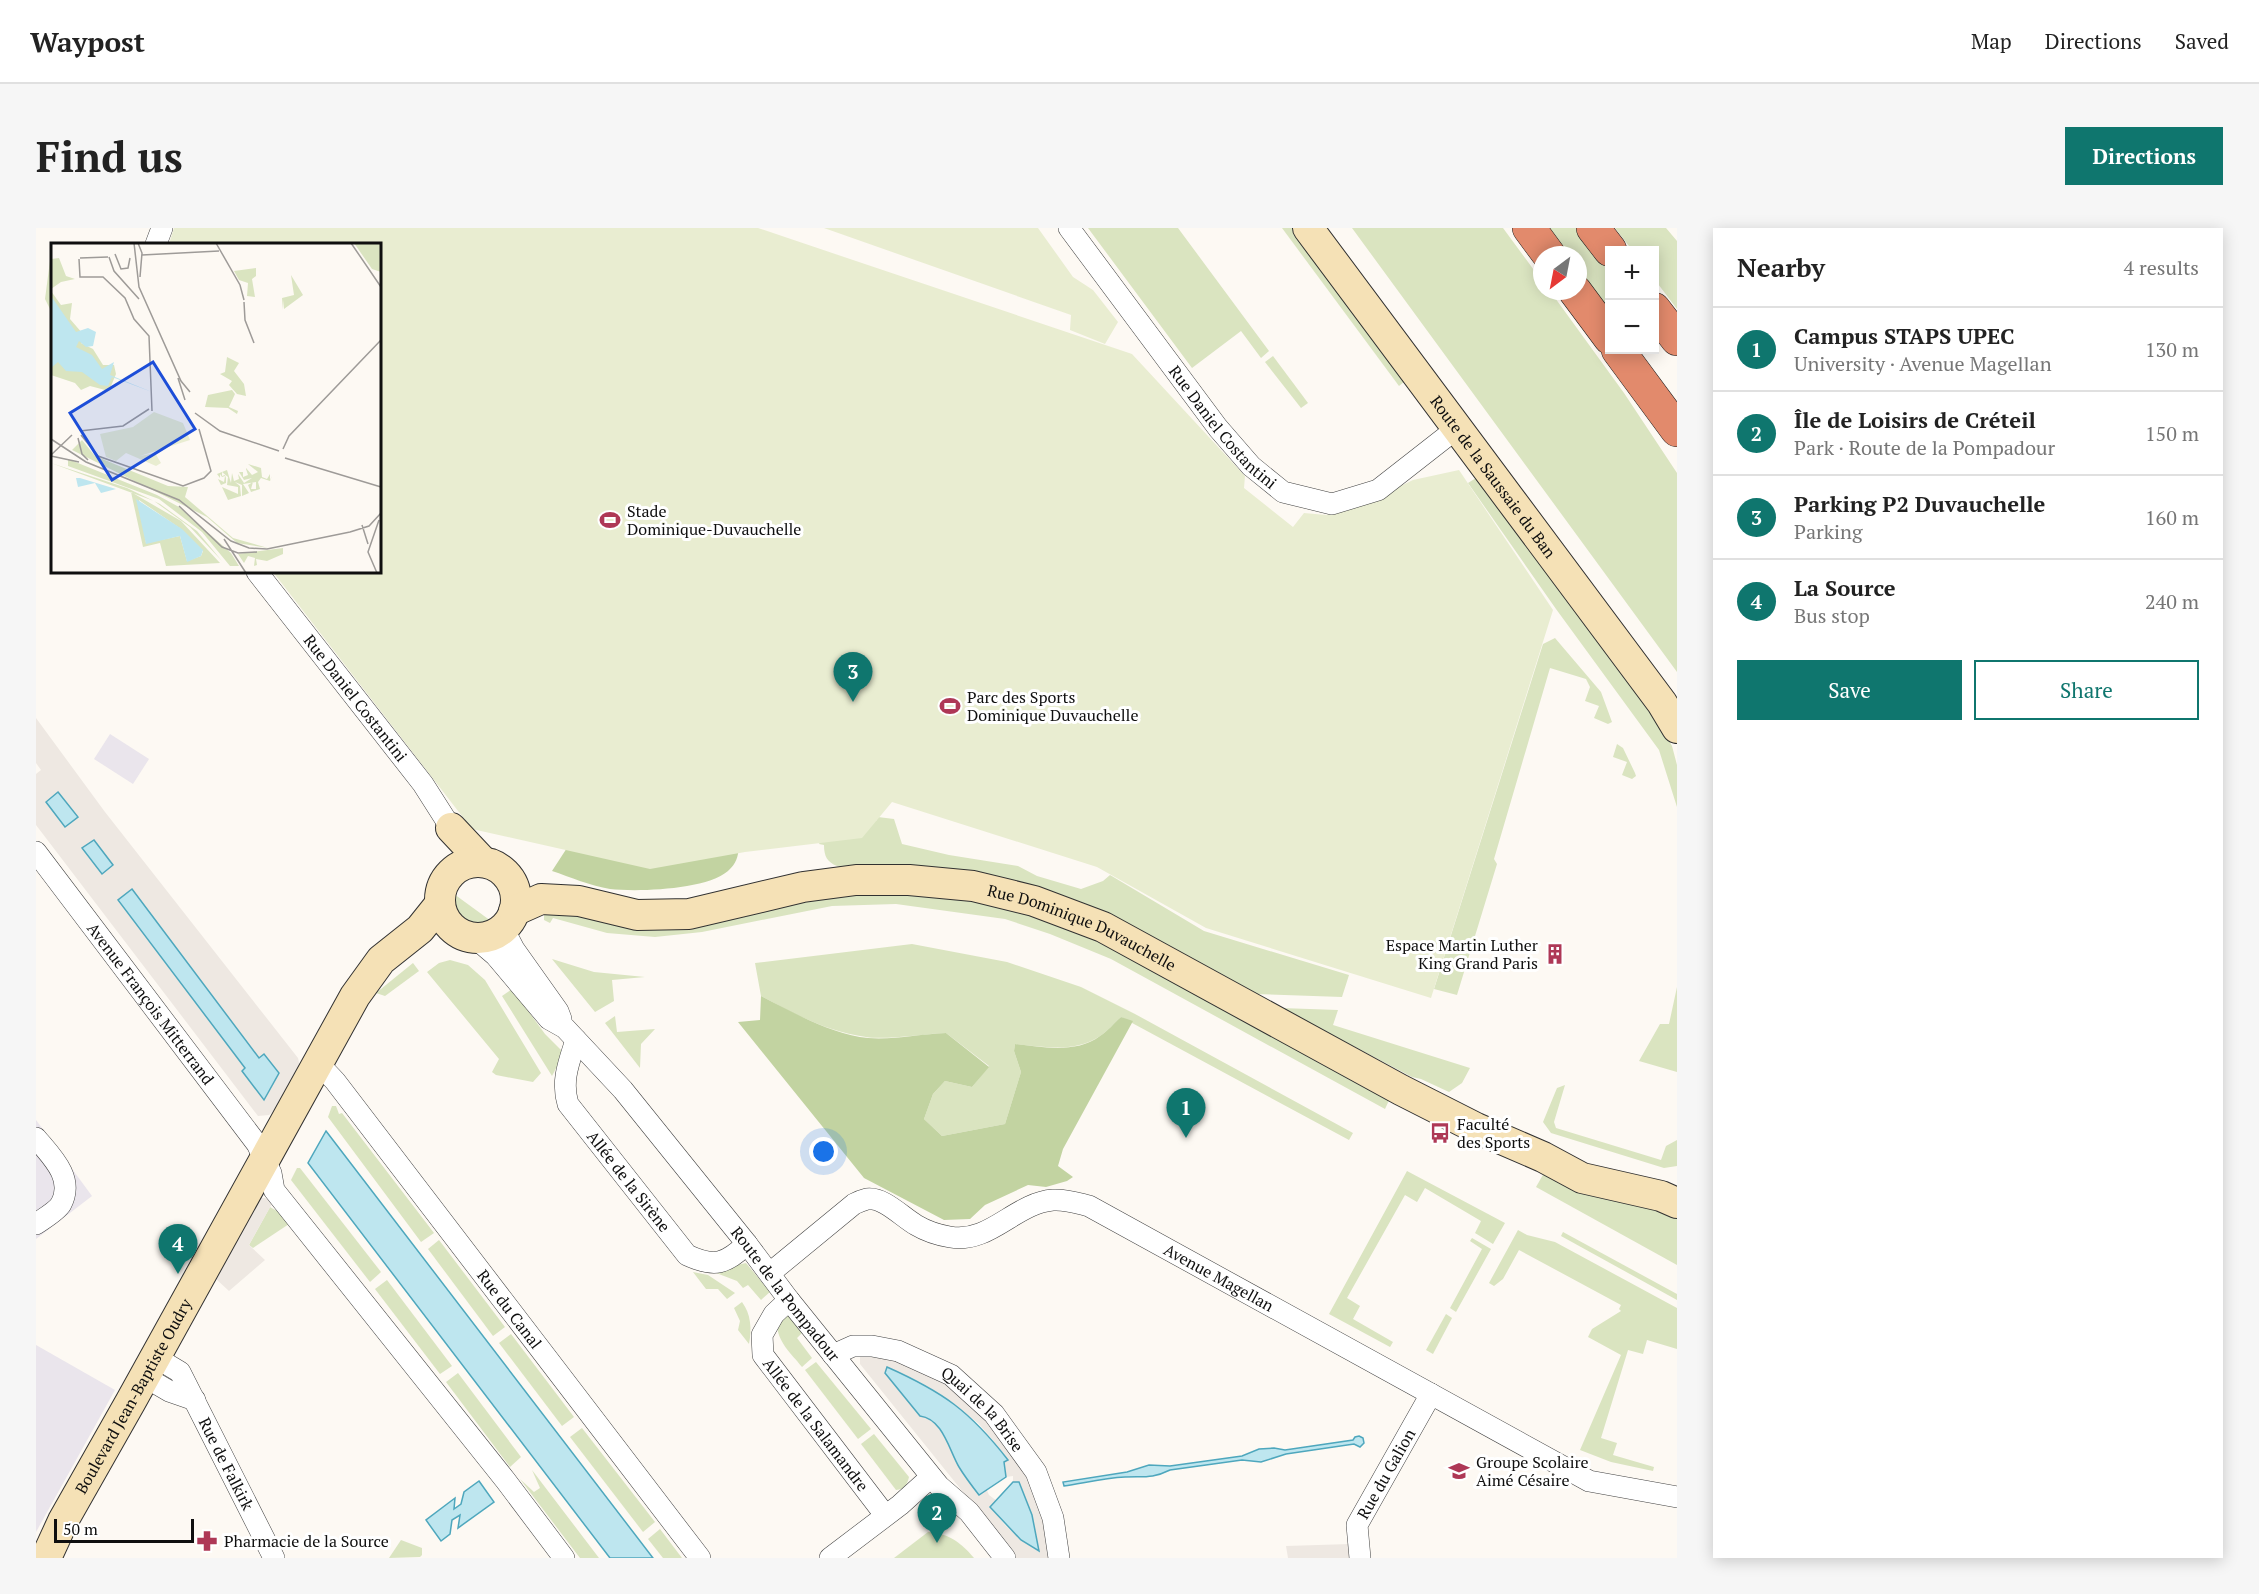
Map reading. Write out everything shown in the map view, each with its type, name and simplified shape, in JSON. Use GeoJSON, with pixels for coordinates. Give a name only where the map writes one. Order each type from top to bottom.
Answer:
{"type":"FeatureCollection","features":[{"type":"Feature","properties":{"kind":"highway"},"geometry":{"type":"LineString","coordinates":[[1529,228],[1542,246]]}},
{"type":"Feature","properties":{"kind":"highway"},"geometry":{"type":"LineString","coordinates":[[1593,228],[1607,246]]}},
{"type":"Feature","properties":{"kind":"highway"},"geometry":{"type":"LineString","coordinates":[[1582,300],[1605,331]]}},
{"type":"Feature","properties":{"kind":"highway"},"geometry":{"type":"LineString","coordinates":[[1659,316],[1677,339]]}},
{"type":"Feature","properties":{"kind":"highway"},"geometry":{"type":"LineString","coordinates":[[1621,354],[1677,430]]}},
{"type":"Feature","properties":{"kind":"street"},"geometry":{"type":"LineString","coordinates":[[156,243],[162,228]]}},
{"type":"Feature","properties":{"kind":"street","name":"Rue Daniel Costantini"},"geometry":{"type":"LineString","coordinates":[[1069,228],[1218,428],[1251,466],[1283,492],[1332,504],[1377,490],[1456,429]]}},
{"type":"Feature","properties":{"kind":"street","name":"Route de la Saussaie du Ban"},"geometry":{"type":"LineString","coordinates":[[1308,228],[1662,703],[1677,728]]}},
{"type":"Feature","properties":{"kind":"street","name":"Rue Daniel Costantini"},"geometry":{"type":"LineString","coordinates":[[258,573],[423,784],[471,865]]}},
{"type":"Feature","properties":{"kind":"street","name":"Avenue François Mitterrand"},"geometry":{"type":"LineString","coordinates":[[36,852],[232,1110],[265,1158]]}},
{"type":"Feature","properties":{"kind":"street"},"geometry":{"type":"LineString","coordinates":[[363,984],[390,972],[421,949],[466,935],[493,935],[508,919],[515,894],[510,879],[494,866],[471,865],[443,883],[440,904],[449,924],[466,935]]}},
{"type":"Feature","properties":{"kind":"street","name":"Rue Dominique Duvauchelle"},"geometry":{"type":"LineString","coordinates":[[510,879],[542,883],[563,891],[579,901]]}},
{"type":"Feature","properties":{"kind":"street","name":"Rue Dominique Duvauchelle"},"geometry":{"type":"LineString","coordinates":[[508,919],[541,899],[579,901],[637,915],[672,915],[717,908],[803,887],[856,880],[909,880],[973,886],[1034,901],[1102,927],[1401,1090],[1476,1128],[1543,1156],[1582,1178],[1661,1196],[1677,1203]]}},
{"type":"Feature","properties":{"kind":"street","name":"Boulevard Jean-Baptiste Oudry"},"geometry":{"type":"LineString","coordinates":[[46,1558],[63,1521],[355,996],[381,960],[420,929],[440,904]]}},
{"type":"Feature","properties":{"kind":"street","name":"Route de la Pompadour"},"geometry":{"type":"LineString","coordinates":[[508,919],[514,949],[558,1011],[570,1034]]}},
{"type":"Feature","properties":{"kind":"street","name":"Route de la Pompadour"},"geometry":{"type":"LineString","coordinates":[[466,935],[495,955],[549,1019],[570,1034],[623,1090],[939,1486],[969,1512],[1005,1558]]}},
{"type":"Feature","properties":{"kind":"street","name":"Allée de la Sirène"},"geometry":{"type":"LineString","coordinates":[[570,1034],[564,1091],[568,1104],[687,1255],[704,1263],[718,1263],[729,1258],[747,1244]]}},
{"type":"Feature","properties":{"kind":"street","name":"Rue du Canal"},"geometry":{"type":"LineString","coordinates":[[318,1063],[335,1081],[700,1558]]}},
{"type":"Feature","properties":{"kind":"street"},"geometry":{"type":"LineString","coordinates":[[36,1138],[62,1169],[65,1189],[61,1205],[36,1224]]}},
{"type":"Feature","properties":{"kind":"street","name":"Rue Dominique Duvauchelle"},"geometry":{"type":"LineString","coordinates":[[1543,1156],[1666,1179],[1677,1179]]}},
{"type":"Feature","properties":{"kind":"street"},"geometry":{"type":"LineString","coordinates":[[265,1158],[274,1190],[506,1481],[564,1558]]}},
{"type":"Feature","properties":{"kind":"street","name":"Avenue Magellan"},"geometry":{"type":"LineString","coordinates":[[770,1273],[854,1204],[868,1199],[882,1202],[916,1226],[937,1235],[954,1238],[970,1238],[986,1232],[1037,1203],[1052,1200],[1069,1201],[1089,1206],[1589,1480],[1677,1497]]}},
{"type":"Feature","properties":{"kind":"street","name":"Allée de la Salamandre"},"geometry":{"type":"LineString","coordinates":[[789,1300],[774,1314],[762,1335],[763,1356],[885,1515]]}},
{"type":"Feature","properties":{"kind":"street","name":"Quai de la Brise"},"geometry":{"type":"LineString","coordinates":[[833,1355],[853,1346],[872,1346],[898,1351],[951,1375],[994,1414],[1036,1472],[1053,1518],[1059,1558]]}},
{"type":"Feature","properties":{"kind":"street","name":"Rue de Falkirk"},"geometry":{"type":"LineString","coordinates":[[150,1367],[170,1391],[195,1400],[274,1558]]}},
{"type":"Feature","properties":{"kind":"street","name":"Rue du Galion"},"geometry":{"type":"LineString","coordinates":[[1360,1558],[1357,1525],[1431,1394]]}},
{"type":"Feature","properties":{"kind":"street"},"geometry":{"type":"LineString","coordinates":[[830,1558],[932,1477]]}},
{"type":"Feature","properties":{"kind":"shaded area"},"geometry":{"type":"Polygon","coordinates":[[[36,718],[105,812],[298,1058],[300,1067],[277,1108],[269,1115],[258,1116],[36,825],[36,774],[41,770],[36,763],[36,718]],[[132,890],[119,900],[246,1068],[242,1072],[259,1058],[132,890]]]}},
{"type":"Feature","properties":{"kind":"shaded area"},"geometry":{"type":"Polygon","coordinates":[[[110,734],[149,759],[133,784],[94,759],[110,734]]]}},
{"type":"Feature","properties":{"kind":"shaded area"},"geometry":{"type":"Polygon","coordinates":[[[36,1120],[92,1196],[36,1239],[36,1120]]]}},
{"type":"Feature","properties":{"kind":"shaded area"},"geometry":{"type":"Polygon","coordinates":[[[259,1197],[273,1202],[249,1245],[265,1260],[229,1291],[216,1279],[215,1274],[259,1197]]]}},
{"type":"Feature","properties":{"kind":"shaded area"},"geometry":{"type":"Polygon","coordinates":[[[36,1345],[115,1390],[36,1532],[36,1345]]]}},
{"type":"Feature","properties":{"kind":"shaded area"},"geometry":{"type":"Polygon","coordinates":[[[860,1355],[898,1359],[953,1387],[979,1408],[1019,1459],[1037,1496],[1051,1558],[1016,1558],[860,1364],[860,1355]],[[887,1367],[885,1373],[920,1416],[933,1422],[941,1431],[958,1464],[979,1494],[986,1488],[989,1495],[997,1501],[990,1507],[1021,1540],[1038,1551],[1018,1482],[1013,1482],[1013,1476],[1006,1477],[1004,1461],[1008,1460],[978,1423],[920,1382],[887,1367]]]}},
{"type":"Feature","properties":{"kind":"shaded area"},"geometry":{"type":"Polygon","coordinates":[[[1350,1544],[1351,1558],[1288,1558],[1286,1546],[1350,1544]]]}},
{"type":"Feature","properties":{"kind":"green space","name":"Parc des Sports Dominique Duvauchelle"},"geometry":{"type":"Polygon","coordinates":[[[174,228],[758,228],[1132,354],[1245,476],[1244,488],[1293,527],[1304,513],[1326,515],[1355,508],[1413,480],[1459,470],[1553,610],[1431,998],[1206,928],[1097,867],[892,802],[862,838],[745,852],[650,869],[472,829],[274,573],[381,573],[381,243],[169,243],[174,228]]]}},
{"type":"Feature","properties":{"kind":"green space"},"geometry":{"type":"Polygon","coordinates":[[[824,228],[1038,228],[1073,277],[1093,290],[1118,322],[1105,344],[1070,330],[1071,315],[824,228]]]}},
{"type":"Feature","properties":{"kind":"green space"},"geometry":{"type":"Polygon","coordinates":[[[1088,228],[1178,228],[1269,351],[1261,358],[1241,331],[1192,368],[1088,228]]]}},
{"type":"Feature","properties":{"kind":"green space"},"geometry":{"type":"Polygon","coordinates":[[[1282,228],[1297,228],[1405,381],[1399,386],[1282,228]]]}},
{"type":"Feature","properties":{"kind":"green space"},"geometry":{"type":"Polygon","coordinates":[[[1352,228],[1503,228],[1533,269],[1533,300],[1557,300],[1624,393],[1677,473],[1677,672],[1352,228]]]}},
{"type":"Feature","properties":{"kind":"green space"},"geometry":{"type":"Polygon","coordinates":[[[1542,228],[1576,228],[1605,267],[1605,312],[1587,288],[1587,246],[1555,246],[1542,228]]]}},
{"type":"Feature","properties":{"kind":"green space"},"geometry":{"type":"Polygon","coordinates":[[[1615,228],[1666,228],[1677,241],[1677,309],[1659,285],[1659,246],[1629,246],[1615,228]]]}},
{"type":"Feature","properties":{"kind":"green space"},"geometry":{"type":"Polygon","coordinates":[[[50,261],[51,311],[45,299],[50,261]]]}},
{"type":"Feature","properties":{"kind":"green space"},"geometry":{"type":"Polygon","coordinates":[[[1273,356],[1308,403],[1301,408],[1265,362],[1273,356]]]}},
{"type":"Feature","properties":{"kind":"green space"},"geometry":{"type":"Polygon","coordinates":[[[1476,478],[1644,696],[1672,746],[1677,765],[1677,807],[1659,750],[1468,483],[1476,478]]]}},
{"type":"Feature","properties":{"kind":"green space"},"geometry":{"type":"Polygon","coordinates":[[[1555,638],[1601,692],[1612,722],[1608,724],[1594,718],[1599,706],[1585,701],[1590,687],[1586,679],[1550,668],[1494,859],[1497,864],[1457,995],[1434,989],[1543,644],[1555,638]]]}},
{"type":"Feature","properties":{"kind":"green space"},"geometry":{"type":"Polygon","coordinates":[[[1617,744],[1623,748],[1635,773],[1636,776],[1632,779],[1622,775],[1627,762],[1613,757],[1617,744]]]}},
{"type":"Feature","properties":{"kind":"green space"},"geometry":{"type":"Polygon","coordinates":[[[836,808],[876,821],[878,817],[894,819],[902,844],[949,855],[1018,866],[1037,876],[1081,889],[1103,881],[1110,875],[1204,931],[1349,975],[1342,997],[1254,994],[1119,920],[837,866],[827,858],[824,845],[819,844],[836,808]]]}},
{"type":"Feature","properties":{"kind":"green space"},"geometry":{"type":"Polygon","coordinates":[[[591,811],[739,847],[735,863],[728,871],[704,882],[653,890],[610,889],[552,871],[591,811]]]}},
{"type":"Feature","properties":{"kind":"green space"},"geometry":{"type":"Polygon","coordinates":[[[931,890],[1082,928],[1391,1096],[1385,1109],[1111,959],[1050,934],[1005,919],[896,904],[832,906],[702,932],[655,937],[607,933],[553,918],[550,923],[544,920],[544,905],[559,907],[825,893],[931,890]]]}},
{"type":"Feature","properties":{"kind":"green space"},"geometry":{"type":"Polygon","coordinates":[[[454,894],[491,921],[474,926],[464,920],[455,909],[454,894]]]}},
{"type":"Feature","properties":{"kind":"green space"},"geometry":{"type":"Polygon","coordinates":[[[912,944],[1007,962],[1081,987],[1353,1133],[1349,1140],[1121,1017],[1106,1032],[1080,1045],[1059,1047],[1015,1044],[1014,1051],[1021,1072],[1005,1124],[942,1136],[924,1119],[933,1094],[945,1081],[972,1087],[989,1066],[946,1033],[874,1038],[852,1035],[812,1021],[761,996],[755,963],[912,944]]]}},
{"type":"Feature","properties":{"kind":"green space"},"geometry":{"type":"Polygon","coordinates":[[[552,959],[594,972],[645,977],[612,980],[614,1001],[595,1012],[552,959]]]}},
{"type":"Feature","properties":{"kind":"green space"},"geometry":{"type":"Polygon","coordinates":[[[450,960],[468,965],[485,980],[541,1073],[533,1082],[496,1075],[492,1072],[499,1059],[427,972],[439,963],[450,960]]]}},
{"type":"Feature","properties":{"kind":"green space"},"geometry":{"type":"Polygon","coordinates":[[[413,963],[419,971],[385,996],[376,993],[413,963]]]}},
{"type":"Feature","properties":{"kind":"green space"},"geometry":{"type":"Polygon","coordinates":[[[1677,987],[1677,1072],[1639,1061],[1660,1024],[1669,1024],[1677,987]]]}},
{"type":"Feature","properties":{"kind":"green space"},"geometry":{"type":"Polygon","coordinates":[[[512,989],[545,1034],[564,1053],[552,1076],[502,996],[512,989]]]}},
{"type":"Feature","properties":{"kind":"green space"},"geometry":{"type":"Polygon","coordinates":[[[761,996],[813,1022],[855,1036],[887,1038],[946,1033],[989,1067],[972,1087],[945,1081],[933,1094],[924,1119],[942,1136],[1005,1124],[1021,1072],[1014,1051],[1015,1044],[1036,1047],[1070,1047],[1091,1042],[1121,1017],[1133,1021],[1063,1149],[1058,1166],[1073,1177],[1046,1187],[1028,1185],[985,1205],[970,1219],[944,1220],[864,1178],[738,1022],[760,1020],[761,996]]]}},
{"type":"Feature","properties":{"kind":"green space"},"geometry":{"type":"Polygon","coordinates":[[[1281,1008],[1338,1010],[1333,1025],[1470,1068],[1462,1083],[1449,1092],[1412,1077],[1281,1008]]]}},
{"type":"Feature","properties":{"kind":"green space"},"geometry":{"type":"Polygon","coordinates":[[[615,1016],[617,1032],[655,1029],[641,1044],[640,1068],[605,1023],[615,1016]]]}},
{"type":"Feature","properties":{"kind":"green space"},"geometry":{"type":"Polygon","coordinates":[[[1565,1085],[1554,1122],[1556,1128],[1661,1160],[1666,1146],[1677,1140],[1677,1166],[1664,1168],[1551,1133],[1543,1122],[1557,1088],[1565,1085]]]}},
{"type":"Feature","properties":{"kind":"green space"},"geometry":{"type":"Polygon","coordinates":[[[332,1106],[336,1106],[339,1114],[342,1113],[434,1233],[421,1242],[328,1117],[332,1106]]]}},
{"type":"Feature","properties":{"kind":"green space"},"geometry":{"type":"Polygon","coordinates":[[[297,1168],[300,1168],[381,1272],[370,1282],[291,1180],[297,1168]]]}},
{"type":"Feature","properties":{"kind":"green space"},"geometry":{"type":"Polygon","coordinates":[[[1407,1171],[1505,1223],[1493,1244],[1475,1233],[1481,1221],[1425,1188],[1417,1202],[1405,1195],[1347,1298],[1360,1306],[1353,1319],[1393,1342],[1390,1347],[1329,1314],[1407,1171]]]}},
{"type":"Feature","properties":{"kind":"green space"},"geometry":{"type":"Polygon","coordinates":[[[1544,1173],[1677,1213],[1677,1265],[1536,1187],[1544,1173]]]}},
{"type":"Feature","properties":{"kind":"green space"},"geometry":{"type":"Polygon","coordinates":[[[270,1207],[282,1214],[289,1224],[253,1248],[249,1245],[270,1207]]]}},
{"type":"Feature","properties":{"kind":"green space"},"geometry":{"type":"Polygon","coordinates":[[[1518,1230],[1527,1235],[1555,1242],[1677,1308],[1677,1349],[1647,1340],[1643,1354],[1628,1350],[1601,1438],[1617,1443],[1613,1455],[1654,1467],[1653,1471],[1611,1462],[1580,1450],[1621,1355],[1588,1337],[1592,1329],[1621,1311],[1619,1309],[1621,1305],[1519,1250],[1503,1279],[1494,1286],[1489,1283],[1518,1230]]]}},
{"type":"Feature","properties":{"kind":"green space"},"geometry":{"type":"Polygon","coordinates":[[[1563,1232],[1677,1294],[1677,1300],[1561,1236],[1563,1232]]]}},
{"type":"Feature","properties":{"kind":"green space"},"geometry":{"type":"Polygon","coordinates":[[[1472,1238],[1491,1249],[1456,1312],[1450,1308],[1482,1249],[1470,1241],[1472,1238]]]}},
{"type":"Feature","properties":{"kind":"green space"},"geometry":{"type":"Polygon","coordinates":[[[439,1240],[505,1327],[493,1336],[428,1249],[439,1240]]]}},
{"type":"Feature","properties":{"kind":"green space"},"geometry":{"type":"Polygon","coordinates":[[[746,1263],[770,1292],[761,1300],[748,1285],[743,1288],[737,1281],[711,1271],[746,1263]]]}},
{"type":"Feature","properties":{"kind":"green space"},"geometry":{"type":"Polygon","coordinates":[[[693,1272],[708,1275],[735,1293],[727,1299],[718,1289],[706,1289],[693,1272]]]}},
{"type":"Feature","properties":{"kind":"green space"},"geometry":{"type":"Polygon","coordinates":[[[387,1280],[452,1366],[440,1374],[375,1289],[387,1280]]]}},
{"type":"Feature","properties":{"kind":"green space"},"geometry":{"type":"Polygon","coordinates":[[[742,1302],[750,1322],[749,1344],[738,1330],[740,1321],[734,1308],[742,1302]]]}},
{"type":"Feature","properties":{"kind":"green space"},"geometry":{"type":"Polygon","coordinates":[[[1446,1314],[1452,1318],[1433,1354],[1426,1350],[1446,1314]]]}},
{"type":"Feature","properties":{"kind":"green space"},"geometry":{"type":"Polygon","coordinates":[[[788,1315],[802,1333],[797,1338],[812,1358],[802,1367],[779,1336],[777,1323],[788,1315]]]}},
{"type":"Feature","properties":{"kind":"green space"},"geometry":{"type":"Polygon","coordinates":[[[511,1334],[574,1417],[562,1426],[499,1343],[511,1334]]]}},
{"type":"Feature","properties":{"kind":"green space"},"geometry":{"type":"Polygon","coordinates":[[[816,1362],[871,1429],[858,1439],[805,1370],[816,1362]]]}},
{"type":"Feature","properties":{"kind":"green space"},"geometry":{"type":"Polygon","coordinates":[[[458,1373],[521,1457],[510,1467],[446,1382],[458,1373]]]}},
{"type":"Feature","properties":{"kind":"green space"},"geometry":{"type":"Polygon","coordinates":[[[582,1428],[655,1522],[643,1532],[570,1437],[582,1428]]]}},
{"type":"Feature","properties":{"kind":"green space"},"geometry":{"type":"Polygon","coordinates":[[[874,1434],[909,1477],[904,1488],[896,1490],[861,1444],[874,1434]]]}},
{"type":"Feature","properties":{"kind":"green space"},"geometry":{"type":"Polygon","coordinates":[[[532,1470],[599,1558],[580,1558],[520,1479],[534,1492],[540,1488],[532,1470]]]}},
{"type":"Feature","properties":{"kind":"green space"},"geometry":{"type":"Polygon","coordinates":[[[660,1529],[682,1558],[663,1558],[648,1539],[660,1529]]]}},
{"type":"Feature","properties":{"kind":"green space"},"geometry":{"type":"Polygon","coordinates":[[[928,1532],[942,1534],[954,1540],[974,1558],[894,1558],[928,1532]]]}},
{"type":"Feature","properties":{"kind":"green space"},"geometry":{"type":"Polygon","coordinates":[[[401,1540],[422,1548],[422,1555],[420,1557],[389,1558],[401,1540]]]}},
{"type":"Feature","properties":{"kind":"water"},"geometry":{"type":"Polygon","coordinates":[[[58,792],[78,817],[65,827],[46,802],[58,792]]]}},
{"type":"Feature","properties":{"kind":"water"},"geometry":{"type":"Polygon","coordinates":[[[94,840],[113,865],[102,874],[82,848],[94,840]]]}},
{"type":"Feature","properties":{"kind":"water"},"geometry":{"type":"Polygon","coordinates":[[[132,889],[259,1058],[264,1054],[279,1073],[264,1100],[242,1071],[245,1068],[118,900],[132,889]]]}},
{"type":"Feature","properties":{"kind":"water"},"geometry":{"type":"Polygon","coordinates":[[[326,1131],[653,1558],[610,1558],[308,1163],[326,1131]]]}},
{"type":"Feature","properties":{"kind":"water"},"geometry":{"type":"Polygon","coordinates":[[[887,1367],[940,1394],[981,1428],[1008,1460],[1004,1462],[1006,1477],[979,1495],[959,1467],[940,1429],[928,1418],[920,1416],[885,1373],[887,1367]]]}},
{"type":"Feature","properties":{"kind":"water"},"geometry":{"type":"Polygon","coordinates":[[[1359,1436],[1363,1438],[1364,1443],[1360,1447],[1354,1444],[1286,1454],[1261,1462],[1242,1460],[1170,1470],[1153,1476],[1109,1478],[1064,1486],[1063,1482],[1127,1472],[1149,1465],[1170,1466],[1242,1456],[1259,1449],[1285,1450],[1353,1440],[1359,1436]]]}},
{"type":"Feature","properties":{"kind":"water"},"geometry":{"type":"Polygon","coordinates":[[[479,1481],[494,1502],[458,1528],[460,1515],[452,1520],[450,1534],[441,1541],[426,1520],[455,1498],[454,1509],[461,1504],[464,1492],[479,1481]]]}},
{"type":"Feature","properties":{"kind":"water"},"geometry":{"type":"Polygon","coordinates":[[[1013,1482],[1019,1482],[1032,1515],[1039,1551],[1021,1540],[990,1507],[1013,1482]]]}},
{"type":"Feature","properties":{"kind":"place","name":"Stade Dominique-Duvauchelle"},"geometry":{"type":"Point","coordinates":[610,520]}},
{"type":"Feature","properties":{"kind":"place","name":"Parking P2 Duvauchelle"},"geometry":{"type":"Point","coordinates":[853,702]}},
{"type":"Feature","properties":{"kind":"place","name":"Parc des Sports Dominique Duvauchelle"},"geometry":{"type":"Point","coordinates":[950,706]}},
{"type":"Feature","properties":{"kind":"place","name":"Espace Martin Luther King Grand Paris"},"geometry":{"type":"Point","coordinates":[1555,954]}},
{"type":"Feature","properties":{"kind":"place","name":"Faculté des Sports"},"geometry":{"type":"Point","coordinates":[1440,1133]}},
{"type":"Feature","properties":{"kind":"place","name":"Campus STAPS UPEC"},"geometry":{"type":"Point","coordinates":[1186,1138]}},
{"type":"Feature","properties":{"kind":"place","name":"La Source"},"geometry":{"type":"Point","coordinates":[178,1274]}},
{"type":"Feature","properties":{"kind":"place","name":"Groupe Scolaire Aimé Césaire"},"geometry":{"type":"Point","coordinates":[1459,1471]}},
{"type":"Feature","properties":{"kind":"place","name":"Pharmacie de la Source"},"geometry":{"type":"Point","coordinates":[207,1541]}},
{"type":"Feature","properties":{"kind":"place","name":"Île de Loisirs de Créteil"},"geometry":{"type":"Point","coordinates":[937,1543]}}]}
